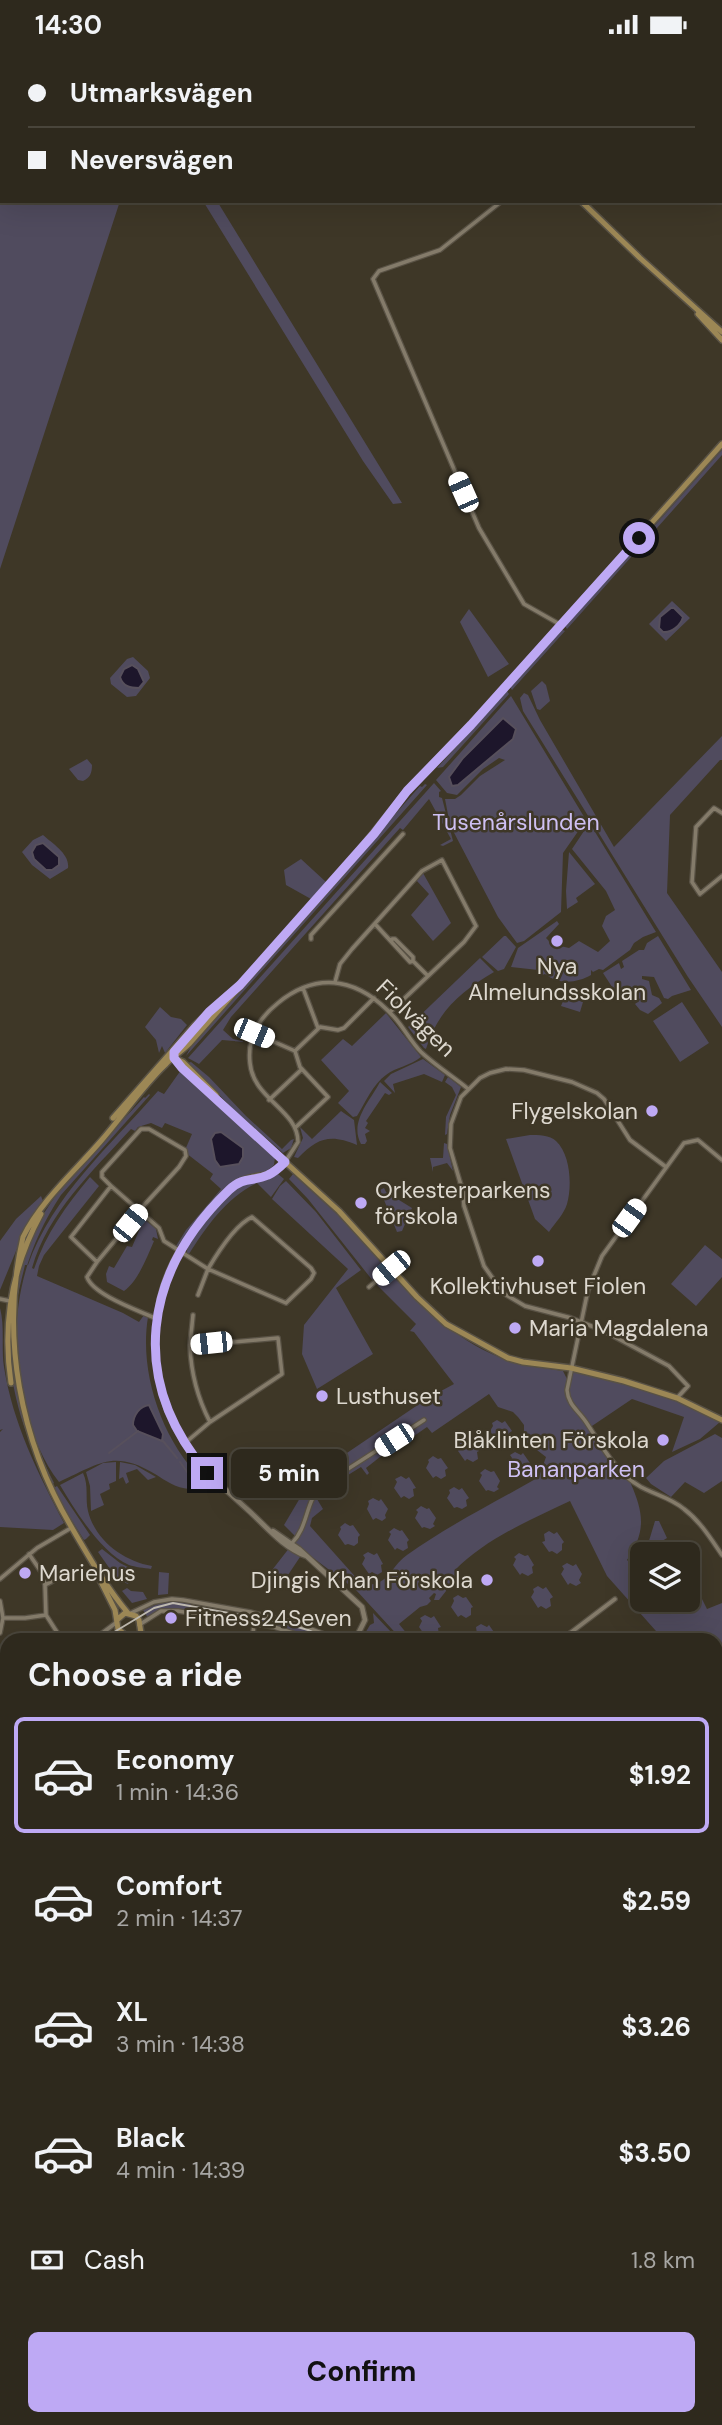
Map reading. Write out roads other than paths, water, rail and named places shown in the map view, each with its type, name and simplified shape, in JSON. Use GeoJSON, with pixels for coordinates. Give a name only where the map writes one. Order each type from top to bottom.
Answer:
{"type":"FeatureCollection","features":[{"type":"Feature","properties":{"kind":"main road"},"geometry":{"type":"LineString","coordinates":[[583,203],[722,332]]}},
{"type":"Feature","properties":{"kind":"main road"},"geometry":{"type":"LineString","coordinates":[[686,300],[722,341]]}},
{"type":"Feature","properties":{"kind":"main road"},"geometry":{"type":"LineString","coordinates":[[11,1391],[8,1323],[4,1300],[26,1244],[49,1199],[165,1065],[189,1044],[374,834],[416,781],[471,725],[722,445]]}},
{"type":"Feature","properties":{"kind":"main road"},"geometry":{"type":"LineString","coordinates":[[88,1156],[120,1109],[165,1058],[209,1012],[240,985]]}},
{"type":"Feature","properties":{"kind":"main road"},"geometry":{"type":"LineString","coordinates":[[209,1012],[175,1051],[174,1058],[228,1108]]}},
{"type":"Feature","properties":{"kind":"main road"},"geometry":{"type":"LineString","coordinates":[[183,1062],[189,1044]]}},
{"type":"Feature","properties":{"kind":"main road"},"geometry":{"type":"LineString","coordinates":[[165,1058],[183,1062],[228,1108],[340,1211],[433,1313],[468,1337],[508,1358],[624,1381],[677,1398],[722,1420]]}},
{"type":"Feature","properties":{"kind":"main road"},"geometry":{"type":"LineString","coordinates":[[19,1419],[41,1477],[55,1502],[93,1564],[129,1613],[137,1618],[140,1633]]}},
{"type":"Feature","properties":{"kind":"main road"},"geometry":{"type":"LineString","coordinates":[[93,1564],[121,1633]]}},
{"type":"Feature","properties":{"kind":"main road"},"geometry":{"type":"LineString","coordinates":[[117,1620],[129,1613]]}},
{"type":"Feature","properties":{"kind":"main road"},"geometry":{"type":"LineString","coordinates":[[135,1633],[139,1627]]}},
{"type":"Feature","properties":{"kind":"street"},"geometry":{"type":"LineString","coordinates":[[499,203],[439,250],[379,271],[373,279],[479,528],[524,604],[561,625]]}},
{"type":"Feature","properties":{"kind":"street"},"geometry":{"type":"LineString","coordinates":[[722,813],[714,808],[696,827],[693,885],[700,894],[722,876]]}},
{"type":"Feature","properties":{"kind":"street"},"geometry":{"type":"LineString","coordinates":[[311,939],[311,935],[403,834]]}},
{"type":"Feature","properties":{"kind":"street"},"geometry":{"type":"LineString","coordinates":[[358,1633],[365,1620],[362,1607],[306,1556],[267,1527],[212,1478],[184,1443],[170,1415],[159,1381],[155,1346],[157,1319],[170,1271],[179,1251],[231,1188],[246,1179],[269,1175],[285,1162],[298,1142],[295,1128],[257,1086],[251,1072],[249,1052],[254,1033],[262,1019],[272,1008],[303,988],[322,982],[335,982],[340,964],[375,924],[422,871],[442,860],[476,926],[464,942],[390,1012]]}},
{"type":"Feature","properties":{"kind":"street"},"geometry":{"type":"LineString","coordinates":[[375,924],[391,939],[395,939],[428,976]]}},
{"type":"Feature","properties":{"kind":"street","name":"Fiolvägen"},"geometry":{"type":"LineString","coordinates":[[335,982],[359,988],[374,998],[390,1012],[418,1049],[468,1089]]}},
{"type":"Feature","properties":{"kind":"street"},"geometry":{"type":"LineString","coordinates":[[303,988],[318,1029]]}},
{"type":"Feature","properties":{"kind":"street"},"geometry":{"type":"LineString","coordinates":[[295,1051],[318,1029],[344,1028],[374,998]]}},
{"type":"Feature","properties":{"kind":"street"},"geometry":{"type":"LineString","coordinates":[[254,1033],[295,1051],[302,1069],[328,1097],[295,1128]]}},
{"type":"Feature","properties":{"kind":"street"},"geometry":{"type":"LineString","coordinates":[[270,1100],[302,1069]]}},
{"type":"Feature","properties":{"kind":"street"},"geometry":{"type":"LineString","coordinates":[[666,1167],[630,1140],[604,1099],[590,1089],[524,1070],[506,1069],[490,1073],[468,1089],[454,1111],[449,1136],[464,1206],[484,1266],[503,1293],[519,1304],[580,1321],[669,1366],[688,1387],[677,1398]]}},
{"type":"Feature","properties":{"kind":"street"},"geometry":{"type":"LineString","coordinates":[[157,1319],[104,1294],[89,1284],[87,1277],[97,1262],[140,1210],[179,1167],[186,1156],[183,1148],[147,1128],[141,1129],[102,1172],[102,1177],[140,1210],[159,1228],[164,1241],[208,1269],[285,1303],[314,1273],[252,1217],[228,1241],[208,1269],[198,1295]]}},
{"type":"Feature","properties":{"kind":"street"},"geometry":{"type":"LineString","coordinates":[[722,1160],[702,1142],[692,1139],[684,1143],[601,1255],[580,1321],[567,1388],[569,1401],[587,1423],[597,1443],[627,1477],[644,1489],[670,1499],[692,1515],[722,1555]]}},
{"type":"Feature","properties":{"kind":"street"},"geometry":{"type":"LineString","coordinates":[[97,1262],[71,1237],[111,1186]]}},
{"type":"Feature","properties":{"kind":"street"},"geometry":{"type":"LineString","coordinates":[[369,1287],[391,1268]]}},
{"type":"Feature","properties":{"kind":"street"},"geometry":{"type":"LineString","coordinates":[[193,1315],[191,1372],[210,1422]]}},
{"type":"Feature","properties":{"kind":"street"},"geometry":{"type":"LineString","coordinates":[[184,1443],[210,1422],[282,1374],[279,1341],[275,1337],[190,1346]]}},
{"type":"Feature","properties":{"kind":"street"},"geometry":{"type":"LineString","coordinates":[[290,1545],[306,1519],[307,1507],[313,1495],[320,1487],[424,1420]]}},
{"type":"Feature","properties":{"kind":"street"},"geometry":{"type":"LineString","coordinates":[[0,1579],[29,1555],[71,1528]]}},
{"type":"Feature","properties":{"kind":"street"},"geometry":{"type":"LineString","coordinates":[[29,1555],[42,1573],[46,1615],[58,1633]]}},
{"type":"Feature","properties":{"kind":"street"},"geometry":{"type":"LineString","coordinates":[[45,1585],[68,1573]]}},
{"type":"Feature","properties":{"kind":"street"},"geometry":{"type":"LineString","coordinates":[[570,1633],[615,1599]]}},
{"type":"Feature","properties":{"kind":"street"},"geometry":{"type":"LineString","coordinates":[[129,1613],[154,1602],[183,1600],[250,1612],[295,1623],[321,1633]]}},
{"type":"Feature","properties":{"kind":"street"},"geometry":{"type":"LineString","coordinates":[[0,1601],[3,1618],[0,1633]]}},
{"type":"Feature","properties":{"kind":"street"},"geometry":{"type":"LineString","coordinates":[[139,1627],[155,1614],[169,1610],[274,1627],[293,1633]]}},
{"type":"Feature","properties":{"kind":"street"},"geometry":{"type":"LineString","coordinates":[[3,1618],[46,1615]]}},
{"type":"Feature","properties":{"kind":"street"},"geometry":{"type":"LineString","coordinates":[[101,1633],[117,1620]]}},
{"type":"Feature","properties":{"kind":"street"},"geometry":{"type":"LineString","coordinates":[[253,1633],[254,1625]]}},
{"type":"Feature","properties":{"kind":"waterway"},"geometry":{"type":"LineString","coordinates":[[109,1453],[138,1431]]}},
{"type":"Feature","properties":{"kind":"waterway"},"geometry":{"type":"LineString","coordinates":[[163,1441],[177,1458]]}},
{"type":"Feature","properties":{"kind":"waterway"},"geometry":{"type":"LineString","coordinates":[[180,1462],[192,1479],[188,1483]]}},
{"type":"Feature","properties":{"kind":"tram line"},"geometry":{"type":"LineString","coordinates":[[113,1633],[154,1608],[173,1603],[280,1622],[315,1633]]}},
{"type":"Feature","properties":{"kind":"place","name":"Nya Almelundsskolan"},"geometry":{"type":"Point","coordinates":[557,941]}},
{"type":"Feature","properties":{"kind":"place","name":"Flygelskolan"},"geometry":{"type":"Point","coordinates":[652,1111]}},
{"type":"Feature","properties":{"kind":"place","name":"Orkesterparkens förskola"},"geometry":{"type":"Point","coordinates":[361,1203]}},
{"type":"Feature","properties":{"kind":"place","name":"Kollektivhuset Fiolen"},"geometry":{"type":"Point","coordinates":[538,1261]}},
{"type":"Feature","properties":{"kind":"place","name":"Maria Magdalena"},"geometry":{"type":"Point","coordinates":[515,1328]}},
{"type":"Feature","properties":{"kind":"place","name":"Lusthuset"},"geometry":{"type":"Point","coordinates":[322,1396]}},
{"type":"Feature","properties":{"kind":"place","name":"Blåklinten Förskola"},"geometry":{"type":"Point","coordinates":[663,1440]}},
{"type":"Feature","properties":{"kind":"place","name":"Mariehus"},"geometry":{"type":"Point","coordinates":[25,1573]}},
{"type":"Feature","properties":{"kind":"place","name":"Djingis Khan Förskola"},"geometry":{"type":"Point","coordinates":[487,1580]}},
{"type":"Feature","properties":{"kind":"place","name":"Fitness24Seven"},"geometry":{"type":"Point","coordinates":[171,1618]}},
{"type":"Feature","properties":{"kind":"park label","name":"Tusenårslunden"},"geometry":{"type":"Point","coordinates":[516,822]}},
{"type":"Feature","properties":{"kind":"park label","name":"Bananparken"},"geometry":{"type":"Point","coordinates":[576,1469]}}]}
